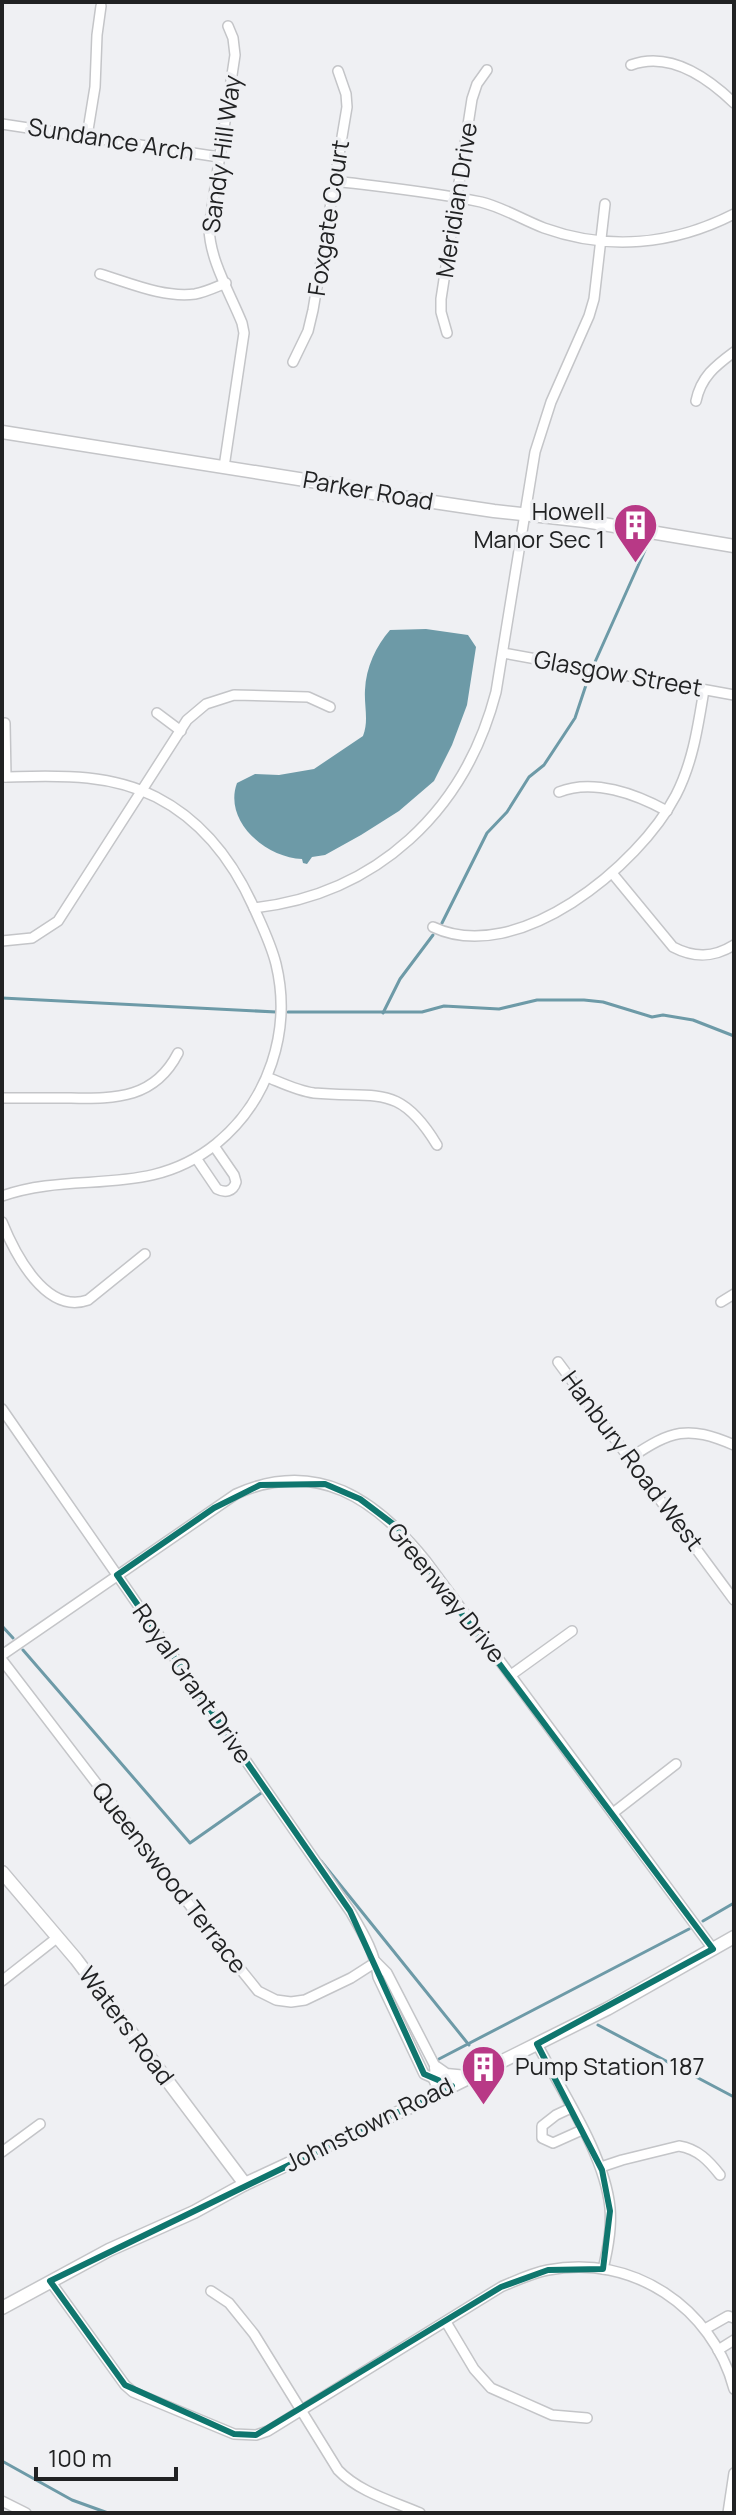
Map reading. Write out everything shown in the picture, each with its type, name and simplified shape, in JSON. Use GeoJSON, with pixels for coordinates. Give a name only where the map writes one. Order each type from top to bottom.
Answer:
{"type":"FeatureCollection","features":[{"type":"Feature","properties":{"kind":"street"},"geometry":{"type":"LineString","coordinates":[[87,136],[95,87],[101,6]]}},
{"type":"Feature","properties":{"kind":"street","name":"Sandy Hill Way"},"geometry":{"type":"LineString","coordinates":[[224,467],[244,333],[209,238],[235,55],[228,26]]}},
{"type":"Feature","properties":{"kind":"street"},"geometry":{"type":"LineString","coordinates":[[631,65],[658,60],[681,67],[711,83],[734,103]]}},
{"type":"Feature","properties":{"kind":"street","name":"Meridian Drive"},"geometry":{"type":"LineString","coordinates":[[447,333],[441,299],[472,99],[477,84],[487,70]]}},
{"type":"Feature","properties":{"kind":"street","name":"Foxgate Court"},"geometry":{"type":"LineString","coordinates":[[293,362],[308,331],[313,310],[347,107],[338,71]]}},
{"type":"Feature","properties":{"kind":"street","name":"Sundance Arch"},"geometry":{"type":"LineString","coordinates":[[2,124],[219,157]]}},
{"type":"Feature","properties":{"kind":"street"},"geometry":{"type":"LineString","coordinates":[[335,181],[486,203],[567,235],[601,242],[629,243],[675,237],[703,229],[734,214]]}},
{"type":"Feature","properties":{"kind":"street"},"geometry":{"type":"LineString","coordinates":[[254,908],[304,898],[343,883],[387,858],[419,831],[445,802],[472,759],[491,712],[541,427],[589,316],[605,204]]}},
{"type":"Feature","properties":{"kind":"street"},"geometry":{"type":"LineString","coordinates":[[100,274],[179,294],[200,293],[226,283]]}},
{"type":"Feature","properties":{"kind":"street"},"geometry":{"type":"LineString","coordinates":[[696,401],[700,385],[708,373],[734,352]]}},
{"type":"Feature","properties":{"kind":"street","name":"Parker Road"},"geometry":{"type":"LineString","coordinates":[[2,432],[374,493],[585,521],[734,546]]}},
{"type":"Feature","properties":{"kind":"street","name":"Glasgow Street"},"geometry":{"type":"LineString","coordinates":[[503,653],[734,695]]}},
{"type":"Feature","properties":{"kind":"street"},"geometry":{"type":"LineString","coordinates":[[433,927],[449,933],[476,936],[508,930],[559,910],[612,873],[646,840],[667,811],[689,763],[704,690]]}},
{"type":"Feature","properties":{"kind":"street"},"geometry":{"type":"LineString","coordinates":[[2,941],[32,938],[58,921],[181,731],[195,712],[206,704],[226,696],[297,696],[318,700],[330,707]]}},
{"type":"Feature","properties":{"kind":"street"},"geometry":{"type":"LineString","coordinates":[[157,713],[181,731]]}},
{"type":"Feature","properties":{"kind":"street"},"geometry":{"type":"LineString","coordinates":[[2,1196],[33,1188],[143,1179],[175,1168],[214,1146],[242,1117],[267,1077],[279,1029],[280,990],[271,946],[254,908],[235,870],[209,836],[183,813],[142,791],[115,782],[90,777],[4,777],[5,723]]}},
{"type":"Feature","properties":{"kind":"street"},"geometry":{"type":"LineString","coordinates":[[559,792],[584,786],[623,792],[667,811]]}},
{"type":"Feature","properties":{"kind":"street"},"geometry":{"type":"LineString","coordinates":[[612,873],[673,947],[684,953],[703,956],[723,952],[734,945]]}},
{"type":"Feature","properties":{"kind":"street"},"geometry":{"type":"LineString","coordinates":[[2,1098],[99,1099],[132,1094],[162,1076],[178,1053]]}},
{"type":"Feature","properties":{"kind":"street"},"geometry":{"type":"LineString","coordinates":[[267,1077],[305,1092],[389,1098],[407,1107],[423,1122],[437,1145]]}},
{"type":"Feature","properties":{"kind":"street"},"geometry":{"type":"LineString","coordinates":[[196,1158],[217,1189],[225,1192],[232,1189],[236,1182],[234,1175],[214,1146]]}},
{"type":"Feature","properties":{"kind":"street"},"geometry":{"type":"LineString","coordinates":[[2,1222],[13,1248],[28,1269],[54,1298],[66,1303],[88,1300],[145,1254]]}},
{"type":"Feature","properties":{"kind":"street"},"geometry":{"type":"LineString","coordinates":[[721,1302],[734,1294]]}},
{"type":"Feature","properties":{"kind":"street","name":"Hanbury Road West"},"geometry":{"type":"LineString","coordinates":[[558,1362],[734,1600]]}},
{"type":"Feature","properties":{"kind":"street","name":"Royal Grant Drive"},"geometry":{"type":"LineString","coordinates":[[2,1409],[350,1911],[376,1962],[387,1973],[434,2073],[439,2092]]}},
{"type":"Feature","properties":{"kind":"street"},"geometry":{"type":"LineString","coordinates":[[630,1458],[659,1439],[688,1432],[734,1445]]}},
{"type":"Feature","properties":{"kind":"street","name":"Greenway Drive"},"geometry":{"type":"LineString","coordinates":[[2,1657],[214,1508],[246,1490],[274,1482],[325,1484],[360,1499],[397,1527],[426,1561],[713,1949]]}},
{"type":"Feature","properties":{"kind":"street"},"geometry":{"type":"LineString","coordinates":[[511,1675],[572,1631]]}},
{"type":"Feature","properties":{"kind":"street","name":"Queenswood Terrace"},"geometry":{"type":"LineString","coordinates":[[2,1657],[258,1991],[276,2000],[305,2000],[376,1962]]}},
{"type":"Feature","properties":{"kind":"street"},"geometry":{"type":"LineString","coordinates":[[613,1813],[676,1764]]}},
{"type":"Feature","properties":{"kind":"street","name":"Waters Road"},"geometry":{"type":"LineString","coordinates":[[2,1872],[58,1937],[245,2184]]}},
{"type":"Feature","properties":{"kind":"street"},"geometry":{"type":"LineString","coordinates":[[2,1981],[58,1937]]}},
{"type":"Feature","properties":{"kind":"street","name":"Johnstown Road"},"geometry":{"type":"LineString","coordinates":[[2,2308],[109,2250],[194,2212],[245,2184],[607,2009],[734,1937]]}},
{"type":"Feature","properties":{"kind":"street"},"geometry":{"type":"LineString","coordinates":[[537,2044],[601,2167],[610,2211],[603,2269]]}},
{"type":"Feature","properties":{"kind":"street"},"geometry":{"type":"LineString","coordinates":[[434,2073],[470,2077]]}},
{"type":"Feature","properties":{"kind":"street"},"geometry":{"type":"LineString","coordinates":[[571,2108],[542,2126],[542,2138],[553,2143],[582,2130]]}},
{"type":"Feature","properties":{"kind":"street"},"geometry":{"type":"LineString","coordinates":[[2,2152],[40,2124]]}},
{"type":"Feature","properties":{"kind":"street"},"geometry":{"type":"LineString","coordinates":[[601,2167],[679,2146],[703,2155],[720,2175]]}},
{"type":"Feature","properties":{"kind":"street"},"geometry":{"type":"LineString","coordinates":[[50,2281],[117,2377],[133,2392],[239,2435],[268,2431],[501,2287],[532,2274],[562,2268],[603,2269],[637,2277],[679,2302],[705,2329],[718,2350],[734,2389]]}},
{"type":"Feature","properties":{"kind":"street"},"geometry":{"type":"LineString","coordinates":[[211,2291],[238,2312],[338,2470],[357,2487],[420,2513]]}},
{"type":"Feature","properties":{"kind":"street"},"geometry":{"type":"LineString","coordinates":[[705,2329],[722,2318],[734,2318]]}},
{"type":"Feature","properties":{"kind":"street"},"geometry":{"type":"LineString","coordinates":[[446,2322],[474,2369],[491,2388],[552,2415],[587,2418]]}},
{"type":"Feature","properties":{"kind":"street"},"geometry":{"type":"LineString","coordinates":[[718,2350],[734,2340]]}},
{"type":"Feature","properties":{"kind":"street"},"geometry":{"type":"LineString","coordinates":[[728,2513],[734,2473]]}},
{"type":"Feature","properties":{"kind":"street"},"geometry":{"type":"LineString","coordinates":[[2,2501],[26,2513]]}},
{"type":"Feature","properties":{"kind":"highlighted area"},"geometry":{"type":"Polygon","coordinates":[[[325,1484],[360,1499],[397,1527],[713,1949],[537,2044],[602,2170],[610,2211],[603,2269],[548,2270],[501,2287],[256,2435],[234,2434],[125,2385],[50,2281],[452,2086],[424,2074],[350,1911],[117,1575],[214,1508],[260,1485],[325,1484]]]}},
{"type":"Feature","properties":{"kind":"water"},"geometry":{"type":"Polygon","coordinates":[[[426,629],[468,635],[476,647],[467,705],[434,781],[399,811],[325,855],[312,857],[307,864],[302,859],[288,857],[262,845],[251,835],[236,811],[234,797],[237,783],[255,774],[279,775],[314,769],[363,736],[366,681],[380,643],[390,630],[426,629]]]}},
{"type":"Feature","properties":{"kind":"waterway"},"geometry":{"type":"LineString","coordinates":[[595,662],[646,548]]}},
{"type":"Feature","properties":{"kind":"waterway"},"geometry":{"type":"LineString","coordinates":[[442,923],[487,833],[507,812],[529,777],[544,765],[575,718],[590,673]]}},
{"type":"Feature","properties":{"kind":"waterway"},"geometry":{"type":"LineString","coordinates":[[383,1013],[400,979],[433,935]]}},
{"type":"Feature","properties":{"kind":"waterway"},"geometry":{"type":"LineString","coordinates":[[2,998],[276,1012]]}},
{"type":"Feature","properties":{"kind":"waterway"},"geometry":{"type":"LineString","coordinates":[[288,1012],[422,1012],[444,1006],[499,1009],[537,1000],[584,1000],[603,1002],[652,1017],[663,1015],[693,1020],[734,1036]]}},
{"type":"Feature","properties":{"kind":"waterway"},"geometry":{"type":"LineString","coordinates":[[2,1626],[13,1638]]}},
{"type":"Feature","properties":{"kind":"waterway"},"geometry":{"type":"LineString","coordinates":[[23,1650],[190,1843],[264,1791]]}},
{"type":"Feature","properties":{"kind":"waterway"},"geometry":{"type":"LineString","coordinates":[[321,1861],[469,2045]]}},
{"type":"Feature","properties":{"kind":"waterway"},"geometry":{"type":"LineString","coordinates":[[703,1921],[734,1903]]}},
{"type":"Feature","properties":{"kind":"waterway"},"geometry":{"type":"LineString","coordinates":[[439,2059],[689,1929]]}},
{"type":"Feature","properties":{"kind":"waterway"},"geometry":{"type":"LineString","coordinates":[[598,2025],[734,2097]]}},
{"type":"Feature","properties":{"kind":"waterway"},"geometry":{"type":"LineString","coordinates":[[2,2461],[72,2500],[108,2513]]}},
{"type":"Feature","properties":{"kind":"place","name":"Howell Manor Sec 1"},"geometry":{"type":"Point","coordinates":[636,565]}},
{"type":"Feature","properties":{"kind":"place","name":"Pump Station 187"},"geometry":{"type":"Point","coordinates":[484,2106]}}]}
